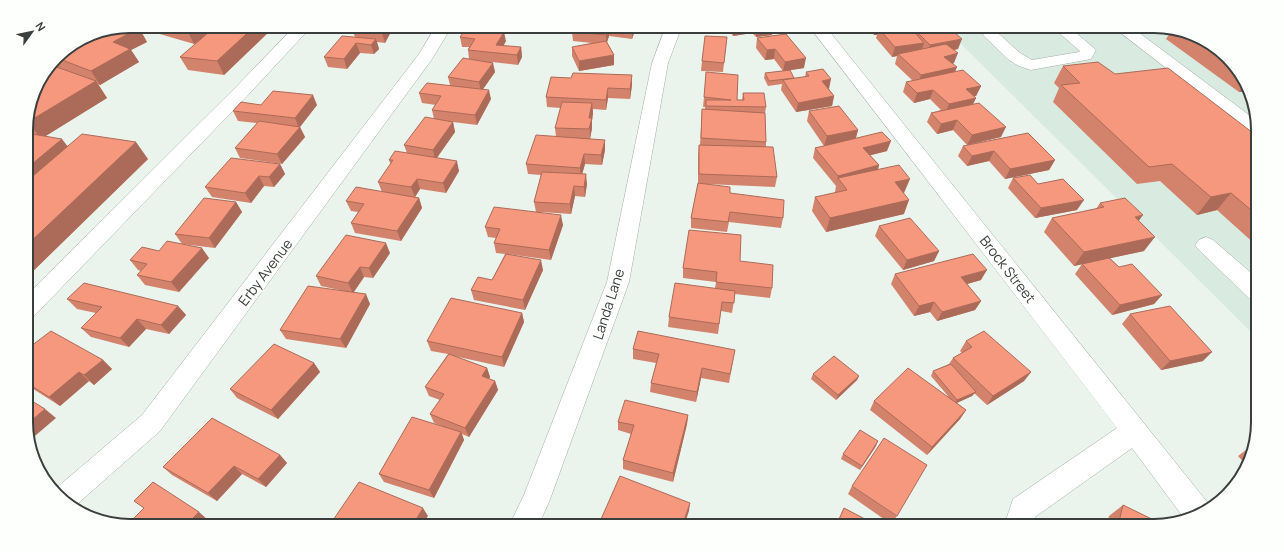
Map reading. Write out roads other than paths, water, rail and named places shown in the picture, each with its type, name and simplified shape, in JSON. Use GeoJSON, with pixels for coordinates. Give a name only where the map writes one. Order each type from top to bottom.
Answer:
{"type":"FeatureCollection","features":[{"type":"Feature","properties":{"kind":"street"},"geometry":{"type":"LineString","coordinates":[[33,303],[238,96],[297,33]]}},
{"type":"Feature","properties":{"kind":"street","name":"Erby Avenue"},"geometry":{"type":"LineString","coordinates":[[67,496],[151,423],[426,56],[440,33]]}},
{"type":"Feature","properties":{"kind":"street","name":"Landa Lane"},"geometry":{"type":"LineString","coordinates":[[526,519],[535,502],[618,282],[660,63],[671,33]]}},
{"type":"Feature","properties":{"kind":"street","name":"Brock Street"},"geometry":{"type":"LineString","coordinates":[[822,33],[1195,510]]}},
{"type":"Feature","properties":{"kind":"street"},"geometry":{"type":"LineString","coordinates":[[992,33],[991,35],[1017,59],[1031,65],[1086,56],[1088,50],[1067,33]]}},
{"type":"Feature","properties":{"kind":"street"},"geometry":{"type":"LineString","coordinates":[[1129,33],[1251,125]]}},
{"type":"Feature","properties":{"kind":"street"},"geometry":{"type":"LineString","coordinates":[[1206,245],[1251,287]]}},
{"type":"Feature","properties":{"kind":"street"},"geometry":{"type":"LineString","coordinates":[[1020,519],[1023,509],[1135,431]]}}]}
